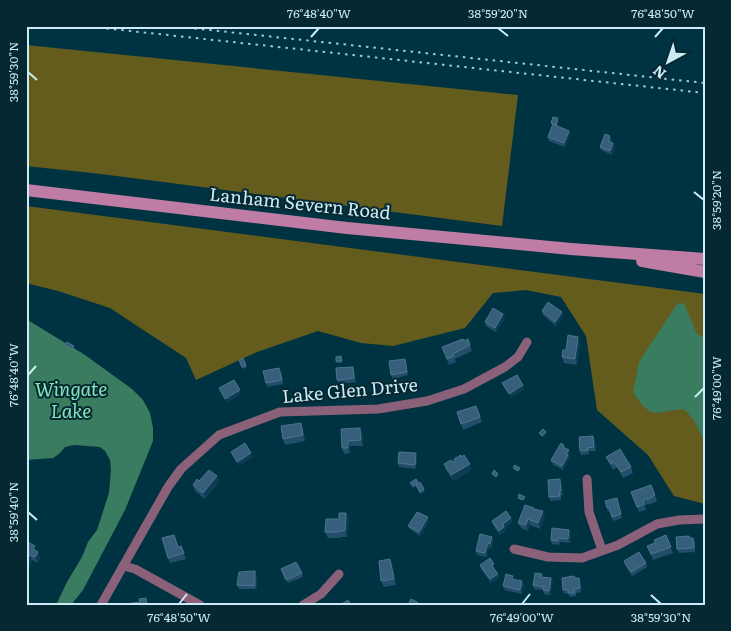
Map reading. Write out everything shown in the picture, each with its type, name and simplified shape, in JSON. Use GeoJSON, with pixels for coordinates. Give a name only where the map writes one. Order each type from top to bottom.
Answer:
{"type":"FeatureCollection","features":[{"type":"Feature","properties":{"kind":"main road","name":"Lanham Severn Road"},"geometry":{"type":"LineString","coordinates":[[26,190],[347,228],[571,249],[705,259]]}},
{"type":"Feature","properties":{"kind":"main road","name":"Lanham Severn Road"},"geometry":{"type":"LineString","coordinates":[[571,249],[705,272]]}},
{"type":"Feature","properties":{"kind":"street","name":"Lake Glen Drive"},"geometry":{"type":"LineString","coordinates":[[100,605],[155,508],[181,469],[219,435],[280,412],[378,409],[427,401],[464,389],[505,367],[518,357],[527,342]]}},
{"type":"Feature","properties":{"kind":"street"},"geometry":{"type":"LineString","coordinates":[[587,479],[589,512],[602,550]]}},
{"type":"Feature","properties":{"kind":"street"},"geometry":{"type":"LineString","coordinates":[[514,550],[548,557],[582,558],[618,545],[656,524],[680,520],[705,519]]}},
{"type":"Feature","properties":{"kind":"street"},"geometry":{"type":"LineString","coordinates":[[123,566],[135,569],[200,605]]}},
{"type":"Feature","properties":{"kind":"street"},"geometry":{"type":"LineString","coordinates":[[303,605],[321,594],[339,574]]}},
{"type":"Feature","properties":{"kind":"shaded area"},"geometry":{"type":"Polygon","coordinates":[[[26,45],[518,95],[502,226],[26,166],[26,45]]]}},
{"type":"Feature","properties":{"kind":"shaded area"},"geometry":{"type":"Polygon","coordinates":[[[26,206],[705,294],[705,504],[674,496],[648,455],[597,410],[586,336],[561,297],[526,290],[493,293],[465,328],[393,346],[361,343],[318,331],[257,352],[196,380],[186,358],[110,308],[26,283],[26,206]]]}},
{"type":"Feature","properties":{"kind":"water"},"geometry":{"type":"Polygon","coordinates":[[[684,303],[697,334],[705,338],[705,442],[693,419],[684,409],[655,413],[646,408],[633,393],[639,362],[677,304],[684,303]]]}},
{"type":"Feature","properties":{"kind":"water","name":"Wingate Lake"},"geometry":{"type":"Polygon","coordinates":[[[26,319],[85,355],[132,389],[143,400],[150,413],[153,428],[153,441],[125,510],[83,590],[71,605],[56,605],[88,542],[97,530],[109,493],[110,460],[105,451],[100,447],[74,445],[65,447],[53,458],[26,460],[26,319]]]}},
{"type":"Feature","properties":{"kind":"building"},"geometry":{"type":"Polygon","coordinates":[[[553,117],[558,118],[556,125],[551,123],[553,117]]]}},
{"type":"Feature","properties":{"kind":"building"},"geometry":{"type":"Polygon","coordinates":[[[553,124],[569,131],[564,143],[548,137],[553,124]]]}},
{"type":"Feature","properties":{"kind":"building"},"geometry":{"type":"Polygon","coordinates":[[[605,134],[610,136],[608,141],[613,143],[610,151],[600,147],[605,134]]]}},
{"type":"Feature","properties":{"kind":"building"},"geometry":{"type":"Polygon","coordinates":[[[548,302],[562,312],[555,322],[542,311],[548,302]]]}},
{"type":"Feature","properties":{"kind":"building"},"geometry":{"type":"Polygon","coordinates":[[[493,308],[503,314],[495,328],[485,322],[493,308]]]}},
{"type":"Feature","properties":{"kind":"building"},"geometry":{"type":"Polygon","coordinates":[[[568,335],[578,337],[575,359],[562,357],[563,350],[566,350],[568,335]]]}},
{"type":"Feature","properties":{"kind":"building"},"geometry":{"type":"Polygon","coordinates":[[[463,339],[464,341],[468,339],[470,345],[447,359],[442,347],[463,339]]]}},
{"type":"Feature","properties":{"kind":"building"},"geometry":{"type":"Polygon","coordinates":[[[67,342],[74,346],[72,349],[65,345],[67,342]]]}},
{"type":"Feature","properties":{"kind":"building"},"geometry":{"type":"Polygon","coordinates":[[[341,356],[342,361],[336,361],[336,357],[341,356]]]}},
{"type":"Feature","properties":{"kind":"building"},"geometry":{"type":"Polygon","coordinates":[[[243,358],[246,365],[242,367],[239,360],[243,358]]]}},
{"type":"Feature","properties":{"kind":"building"},"geometry":{"type":"Polygon","coordinates":[[[405,359],[407,372],[391,375],[389,361],[405,359]]]}},
{"type":"Feature","properties":{"kind":"building"},"geometry":{"type":"Polygon","coordinates":[[[353,367],[354,378],[337,380],[336,368],[353,367]]]}},
{"type":"Feature","properties":{"kind":"building"},"geometry":{"type":"Polygon","coordinates":[[[279,368],[282,380],[266,383],[263,371],[279,368]]]}},
{"type":"Feature","properties":{"kind":"building"},"geometry":{"type":"Polygon","coordinates":[[[517,375],[523,385],[509,394],[502,383],[517,375]]]}},
{"type":"Feature","properties":{"kind":"building"},"geometry":{"type":"Polygon","coordinates":[[[234,380],[240,390],[225,399],[219,388],[234,380]]]}},
{"type":"Feature","properties":{"kind":"building"},"geometry":{"type":"Polygon","coordinates":[[[476,406],[480,417],[461,424],[457,412],[476,406]]]}},
{"type":"Feature","properties":{"kind":"building"},"geometry":{"type":"Polygon","coordinates":[[[301,423],[303,435],[283,439],[281,426],[301,423]]]}},
{"type":"Feature","properties":{"kind":"building"},"geometry":{"type":"Polygon","coordinates":[[[360,428],[361,440],[348,441],[348,448],[342,448],[341,429],[360,428]]]}},
{"type":"Feature","properties":{"kind":"building"},"geometry":{"type":"Polygon","coordinates":[[[543,429],[546,432],[542,436],[539,433],[543,429]]]}},
{"type":"Feature","properties":{"kind":"building"},"geometry":{"type":"Polygon","coordinates":[[[593,436],[594,447],[580,451],[579,437],[593,436]]]}},
{"type":"Feature","properties":{"kind":"building"},"geometry":{"type":"Polygon","coordinates":[[[245,443],[251,453],[237,462],[231,452],[245,443]]]}},
{"type":"Feature","properties":{"kind":"building"},"geometry":{"type":"Polygon","coordinates":[[[561,443],[564,445],[563,447],[569,450],[562,466],[551,460],[561,443]]]}},
{"type":"Feature","properties":{"kind":"building"},"geometry":{"type":"Polygon","coordinates":[[[620,449],[631,467],[621,472],[614,462],[611,464],[606,457],[620,449]]]}},
{"type":"Feature","properties":{"kind":"building"},"geometry":{"type":"Polygon","coordinates":[[[399,452],[416,453],[415,465],[398,463],[399,452]]]}},
{"type":"Feature","properties":{"kind":"building"},"geometry":{"type":"Polygon","coordinates":[[[461,455],[462,457],[464,455],[470,464],[451,475],[444,464],[451,460],[455,461],[454,459],[461,455]]]}},
{"type":"Feature","properties":{"kind":"building"},"geometry":{"type":"Polygon","coordinates":[[[515,465],[520,468],[518,471],[513,468],[515,465]]]}},
{"type":"Feature","properties":{"kind":"building"},"geometry":{"type":"Polygon","coordinates":[[[209,470],[217,476],[203,493],[193,485],[197,479],[199,481],[209,470]]]}},
{"type":"Feature","properties":{"kind":"building"},"geometry":{"type":"Polygon","coordinates":[[[494,470],[498,474],[496,477],[492,474],[494,470]]]}},
{"type":"Feature","properties":{"kind":"building"},"geometry":{"type":"Polygon","coordinates":[[[416,479],[418,482],[413,486],[410,483],[416,479]]]}},
{"type":"Feature","properties":{"kind":"building"},"geometry":{"type":"Polygon","coordinates":[[[560,479],[560,496],[549,497],[548,480],[560,479]]]}},
{"type":"Feature","properties":{"kind":"building"},"geometry":{"type":"Polygon","coordinates":[[[420,482],[424,489],[420,492],[416,485],[420,482]]]}},
{"type":"Feature","properties":{"kind":"building"},"geometry":{"type":"Polygon","coordinates":[[[651,485],[655,495],[647,500],[647,498],[643,500],[644,504],[637,507],[631,492],[651,485]]]}},
{"type":"Feature","properties":{"kind":"building"},"geometry":{"type":"Polygon","coordinates":[[[519,494],[525,497],[523,500],[518,498],[519,494]]]}},
{"type":"Feature","properties":{"kind":"building"},"geometry":{"type":"Polygon","coordinates":[[[617,498],[621,514],[612,517],[605,501],[617,498]]]}},
{"type":"Feature","properties":{"kind":"building"},"geometry":{"type":"Polygon","coordinates":[[[525,505],[543,511],[538,523],[528,519],[526,525],[518,523],[525,505]]]}},
{"type":"Feature","properties":{"kind":"building"},"geometry":{"type":"Polygon","coordinates":[[[506,511],[511,518],[503,524],[504,527],[499,531],[492,521],[506,511]]]}},
{"type":"Feature","properties":{"kind":"building"},"geometry":{"type":"Polygon","coordinates":[[[417,512],[428,517],[419,532],[408,526],[417,512]]]}},
{"type":"Feature","properties":{"kind":"building"},"geometry":{"type":"Polygon","coordinates":[[[339,513],[346,513],[345,531],[325,532],[326,519],[339,519],[339,513]]]}},
{"type":"Feature","properties":{"kind":"building"},"geometry":{"type":"Polygon","coordinates":[[[552,528],[569,530],[568,539],[558,538],[558,541],[551,540],[552,528]]]}},
{"type":"Feature","properties":{"kind":"building"},"geometry":{"type":"Polygon","coordinates":[[[480,534],[492,537],[485,553],[476,551],[480,534]]]}},
{"type":"Feature","properties":{"kind":"building"},"geometry":{"type":"Polygon","coordinates":[[[174,535],[178,547],[181,546],[184,553],[168,558],[162,538],[174,535]]]}},
{"type":"Feature","properties":{"kind":"building"},"geometry":{"type":"Polygon","coordinates":[[[666,535],[671,547],[651,554],[647,546],[655,543],[654,540],[666,535]]]}},
{"type":"Feature","properties":{"kind":"building"},"geometry":{"type":"Polygon","coordinates":[[[689,536],[689,538],[693,538],[694,548],[677,549],[676,537],[689,536]]]}},
{"type":"Feature","properties":{"kind":"building"},"geometry":{"type":"Polygon","coordinates":[[[26,541],[35,546],[33,549],[38,552],[35,557],[30,555],[26,562],[26,541]]]}},
{"type":"Feature","properties":{"kind":"building"},"geometry":{"type":"Polygon","coordinates":[[[639,552],[646,563],[631,572],[624,561],[639,552]]]}},
{"type":"Feature","properties":{"kind":"building"},"geometry":{"type":"Polygon","coordinates":[[[490,558],[494,564],[492,566],[498,574],[490,579],[480,565],[490,558]]]}},
{"type":"Feature","properties":{"kind":"building"},"geometry":{"type":"Polygon","coordinates":[[[390,559],[394,579],[381,581],[379,561],[390,559]]]}},
{"type":"Feature","properties":{"kind":"building"},"geometry":{"type":"Polygon","coordinates":[[[296,562],[302,573],[286,580],[281,569],[296,562]]]}},
{"type":"Feature","properties":{"kind":"building"},"geometry":{"type":"Polygon","coordinates":[[[255,571],[255,586],[237,585],[239,572],[255,571]]]}},
{"type":"Feature","properties":{"kind":"building"},"geometry":{"type":"Polygon","coordinates":[[[535,573],[542,574],[541,577],[551,578],[549,591],[543,590],[544,587],[533,585],[535,573]]]}},
{"type":"Feature","properties":{"kind":"building"},"geometry":{"type":"Polygon","coordinates":[[[506,574],[513,576],[512,579],[522,581],[520,590],[503,586],[506,574]]]}},
{"type":"Feature","properties":{"kind":"building"},"geometry":{"type":"Polygon","coordinates":[[[574,576],[579,578],[580,588],[574,589],[575,593],[568,593],[568,589],[563,590],[562,578],[574,576]]]}},
{"type":"Feature","properties":{"kind":"building"},"geometry":{"type":"Polygon","coordinates":[[[146,598],[147,605],[125,605],[140,602],[139,599],[146,598]]]}},
{"type":"Feature","properties":{"kind":"building"},"geometry":{"type":"Polygon","coordinates":[[[411,599],[417,602],[418,605],[408,605],[411,599]]]}},
{"type":"Feature","properties":{"kind":"building"},"geometry":{"type":"Polygon","coordinates":[[[348,600],[351,605],[340,605],[348,600]]]}},
{"type":"Feature","properties":{"kind":"railway"},"geometry":{"type":"LineString","coordinates":[[84,26],[705,93]]}},
{"type":"Feature","properties":{"kind":"railway"},"geometry":{"type":"LineString","coordinates":[[172,26],[705,83]]}}]}
